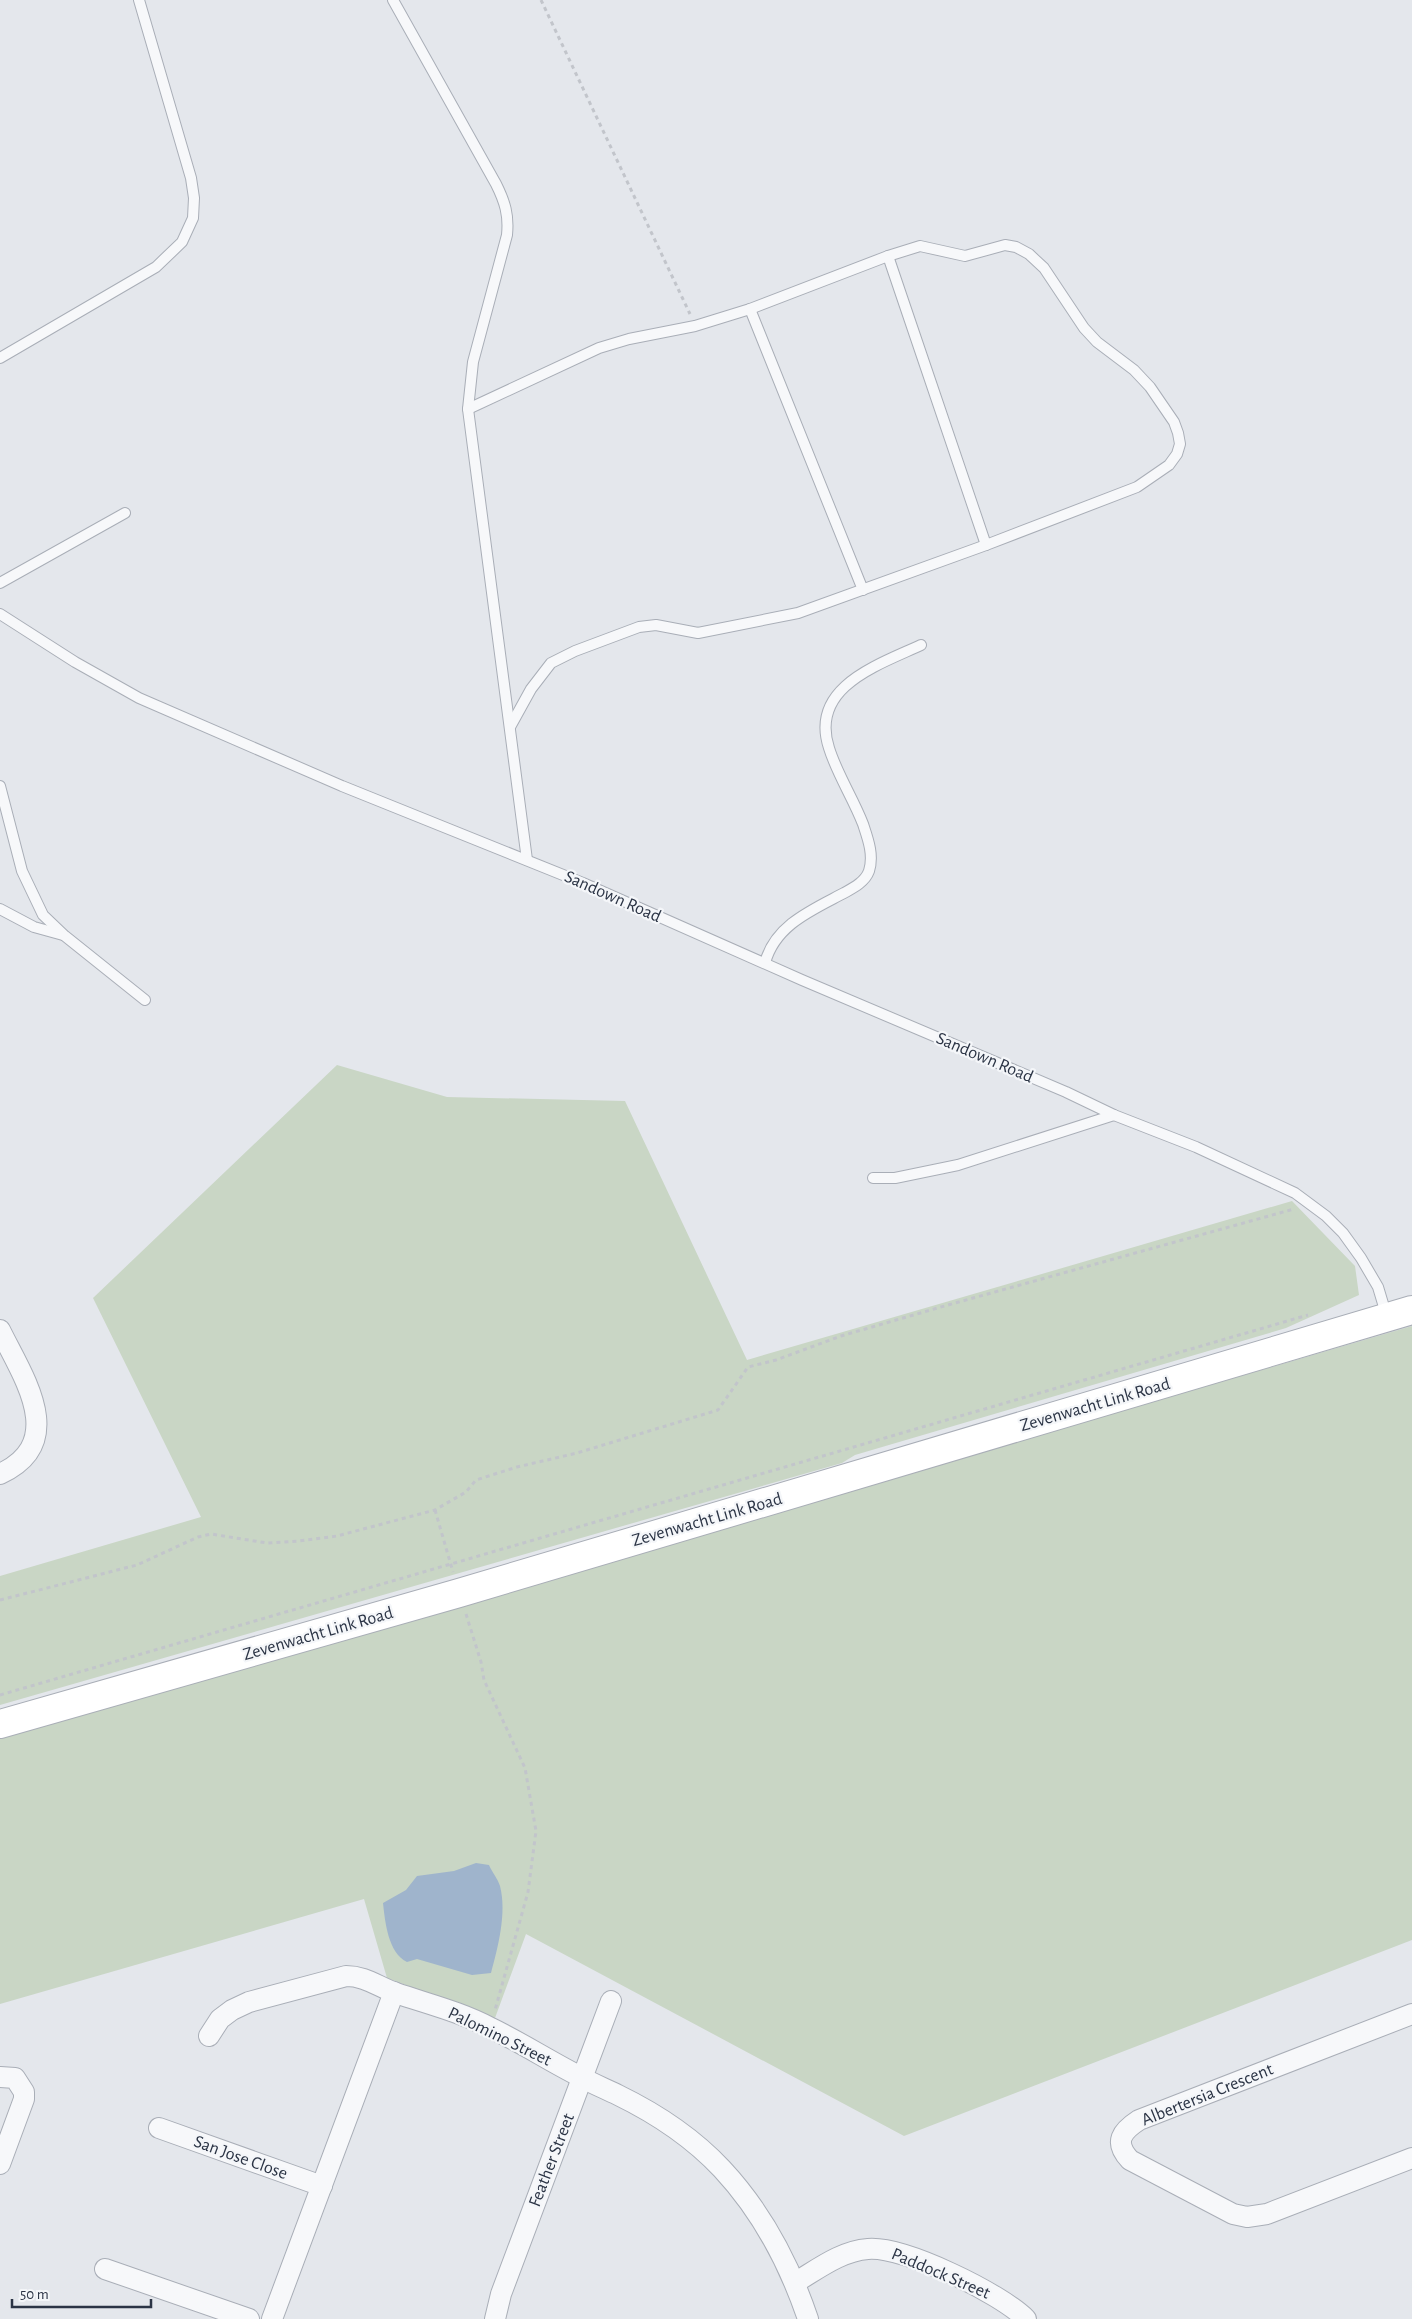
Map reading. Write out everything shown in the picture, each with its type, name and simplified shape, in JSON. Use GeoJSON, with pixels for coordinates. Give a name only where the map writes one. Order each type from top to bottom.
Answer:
{"type":"FeatureCollection","features":[{"type":"Feature","properties":{"kind":"street","name":"Zevenwacht Link Road"},"geometry":{"type":"LineString","coordinates":[[0,1724],[459,1592],[1400,1314]]}},
{"type":"Feature","properties":{"kind":"street"},"geometry":{"type":"LineString","coordinates":[[0,1330],[32,1396],[38,1420],[33,1443],[27,1453],[15,1465],[0,1474]]}},
{"type":"Feature","properties":{"kind":"street","name":"Palomino Street"},"geometry":{"type":"LineString","coordinates":[[209,2036],[220,2019],[232,2010],[250,2002],[331,1979],[358,1976],[394,1992],[446,2008],[491,2028],[582,2078],[619,2095],[675,2128],[705,2153],[722,2169],[759,2214],[781,2251],[796,2282],[808,2319]]}},
{"type":"Feature","properties":{"kind":"street"},"geometry":{"type":"LineString","coordinates":[[272,2319],[394,1992]]}},
{"type":"Feature","properties":{"kind":"street","name":"Feather Street"},"geometry":{"type":"LineString","coordinates":[[495,2319],[501,2294],[611,2001]]}},
{"type":"Feature","properties":{"kind":"street","name":"Albertersia Crescent"},"geometry":{"type":"LineString","coordinates":[[1412,2014],[1140,2120],[1127,2128],[1122,2135],[1121,2144],[1122,2152],[1130,2160],[1233,2214],[1247,2217],[1267,2214],[1412,2158]]}},
{"type":"Feature","properties":{"kind":"street"},"geometry":{"type":"LineString","coordinates":[[0,2077],[15,2078],[24,2092],[24,2099],[0,2164]]}},
{"type":"Feature","properties":{"kind":"street","name":"San Jose Close"},"geometry":{"type":"LineString","coordinates":[[159,2128],[322,2186]]}},
{"type":"Feature","properties":{"kind":"street","name":"Paddock Street"},"geometry":{"type":"LineString","coordinates":[[796,2282],[853,2251],[883,2249],[912,2256],[1001,2298],[1026,2319]]}},
{"type":"Feature","properties":{"kind":"street"},"geometry":{"type":"LineString","coordinates":[[105,2269],[249,2319]]}},
{"type":"Feature","properties":{"kind":"lane"},"geometry":{"type":"LineString","coordinates":[[0,358],[156,267],[182,242],[193,218],[192,178],[139,0]]}},
{"type":"Feature","properties":{"kind":"lane"},"geometry":{"type":"LineString","coordinates":[[393,0],[496,184],[505,204],[508,218],[507,235],[473,362],[468,409],[527,860]]}},
{"type":"Feature","properties":{"kind":"lane"},"geometry":{"type":"LineString","coordinates":[[468,409],[599,348],[629,339],[695,326],[750,309],[888,256],[920,246],[965,256],[1004,245],[1016,246],[1029,254],[1044,268],[1068,307],[1097,342],[1134,370],[1150,387],[1174,422],[1180,444],[1177,454],[1169,465],[1137,487],[863,590],[798,612],[698,633],[656,625],[639,627],[575,651],[551,663],[531,689],[510,727]]}},
{"type":"Feature","properties":{"kind":"lane"},"geometry":{"type":"LineString","coordinates":[[888,256],[986,545]]}},
{"type":"Feature","properties":{"kind":"lane"},"geometry":{"type":"LineString","coordinates":[[750,309],[863,590]]}},
{"type":"Feature","properties":{"kind":"lane"},"geometry":{"type":"LineString","coordinates":[[0,583],[125,513]]}},
{"type":"Feature","properties":{"kind":"lane","name":"Sandown Road"},"geometry":{"type":"LineString","coordinates":[[0,614],[66,657],[138,698],[342,786],[527,860],[1066,1092],[1114,1115],[1196,1147],[1295,1193],[1332,1222],[1361,1258],[1378,1287],[1400,1314]]}},
{"type":"Feature","properties":{"kind":"lane"},"geometry":{"type":"LineString","coordinates":[[765,963],[769,949],[788,926],[806,913],[858,885],[868,873],[871,855],[868,837],[828,748],[824,729],[826,714],[833,700],[850,681],[876,666],[921,645]]}},
{"type":"Feature","properties":{"kind":"lane"},"geometry":{"type":"LineString","coordinates":[[0,786],[22,871],[30,892],[43,914],[65,936],[145,1000]]}},
{"type":"Feature","properties":{"kind":"lane"},"geometry":{"type":"LineString","coordinates":[[0,909],[34,927],[65,936]]}},
{"type":"Feature","properties":{"kind":"lane"},"geometry":{"type":"LineString","coordinates":[[873,1178],[895,1178],[958,1165],[1114,1115]]}},
{"type":"Feature","properties":{"kind":"path"},"geometry":{"type":"LineString","coordinates":[[541,0],[695,326]]}},
{"type":"Feature","properties":{"kind":"path"},"geometry":{"type":"LineString","coordinates":[[0,1600],[137,1565],[198,1537],[211,1534],[267,1543],[299,1541],[337,1536],[435,1510],[466,1492],[476,1480],[517,1467],[596,1448],[718,1410],[748,1367],[776,1360],[842,1336],[1293,1209],[1308,1203]]}},
{"type":"Feature","properties":{"kind":"path"},"geometry":{"type":"LineString","coordinates":[[0,1695],[1316,1313]]}},
{"type":"Feature","properties":{"kind":"path"},"geometry":{"type":"LineString","coordinates":[[435,1510],[481,1662],[484,1680],[525,1768],[536,1831],[528,1892],[491,2028]]}},
{"type":"Feature","properties":{"kind":"green space"},"geometry":{"type":"Polygon","coordinates":[[[337,1065],[447,1097],[625,1101],[747,1360],[1292,1201],[1355,1266],[1359,1295],[1286,1328],[855,1455],[842,1463],[0,1705],[0,1576],[201,1517],[93,1298],[337,1065]]]}},
{"type":"Feature","properties":{"kind":"green space"},"geometry":{"type":"Polygon","coordinates":[[[1412,1326],[1412,1940],[904,2136],[526,1934],[495,2018],[387,1978],[364,1899],[0,2004],[0,1738],[1412,1326]]]}},
{"type":"Feature","properties":{"kind":"water"},"geometry":{"type":"Polygon","coordinates":[[[476,1863],[489,1865],[499,1883],[502,1896],[501,1930],[491,1973],[472,1975],[417,1959],[407,1962],[401,1958],[396,1952],[389,1936],[383,1903],[406,1890],[417,1876],[454,1871],[476,1863]]]}}]}
